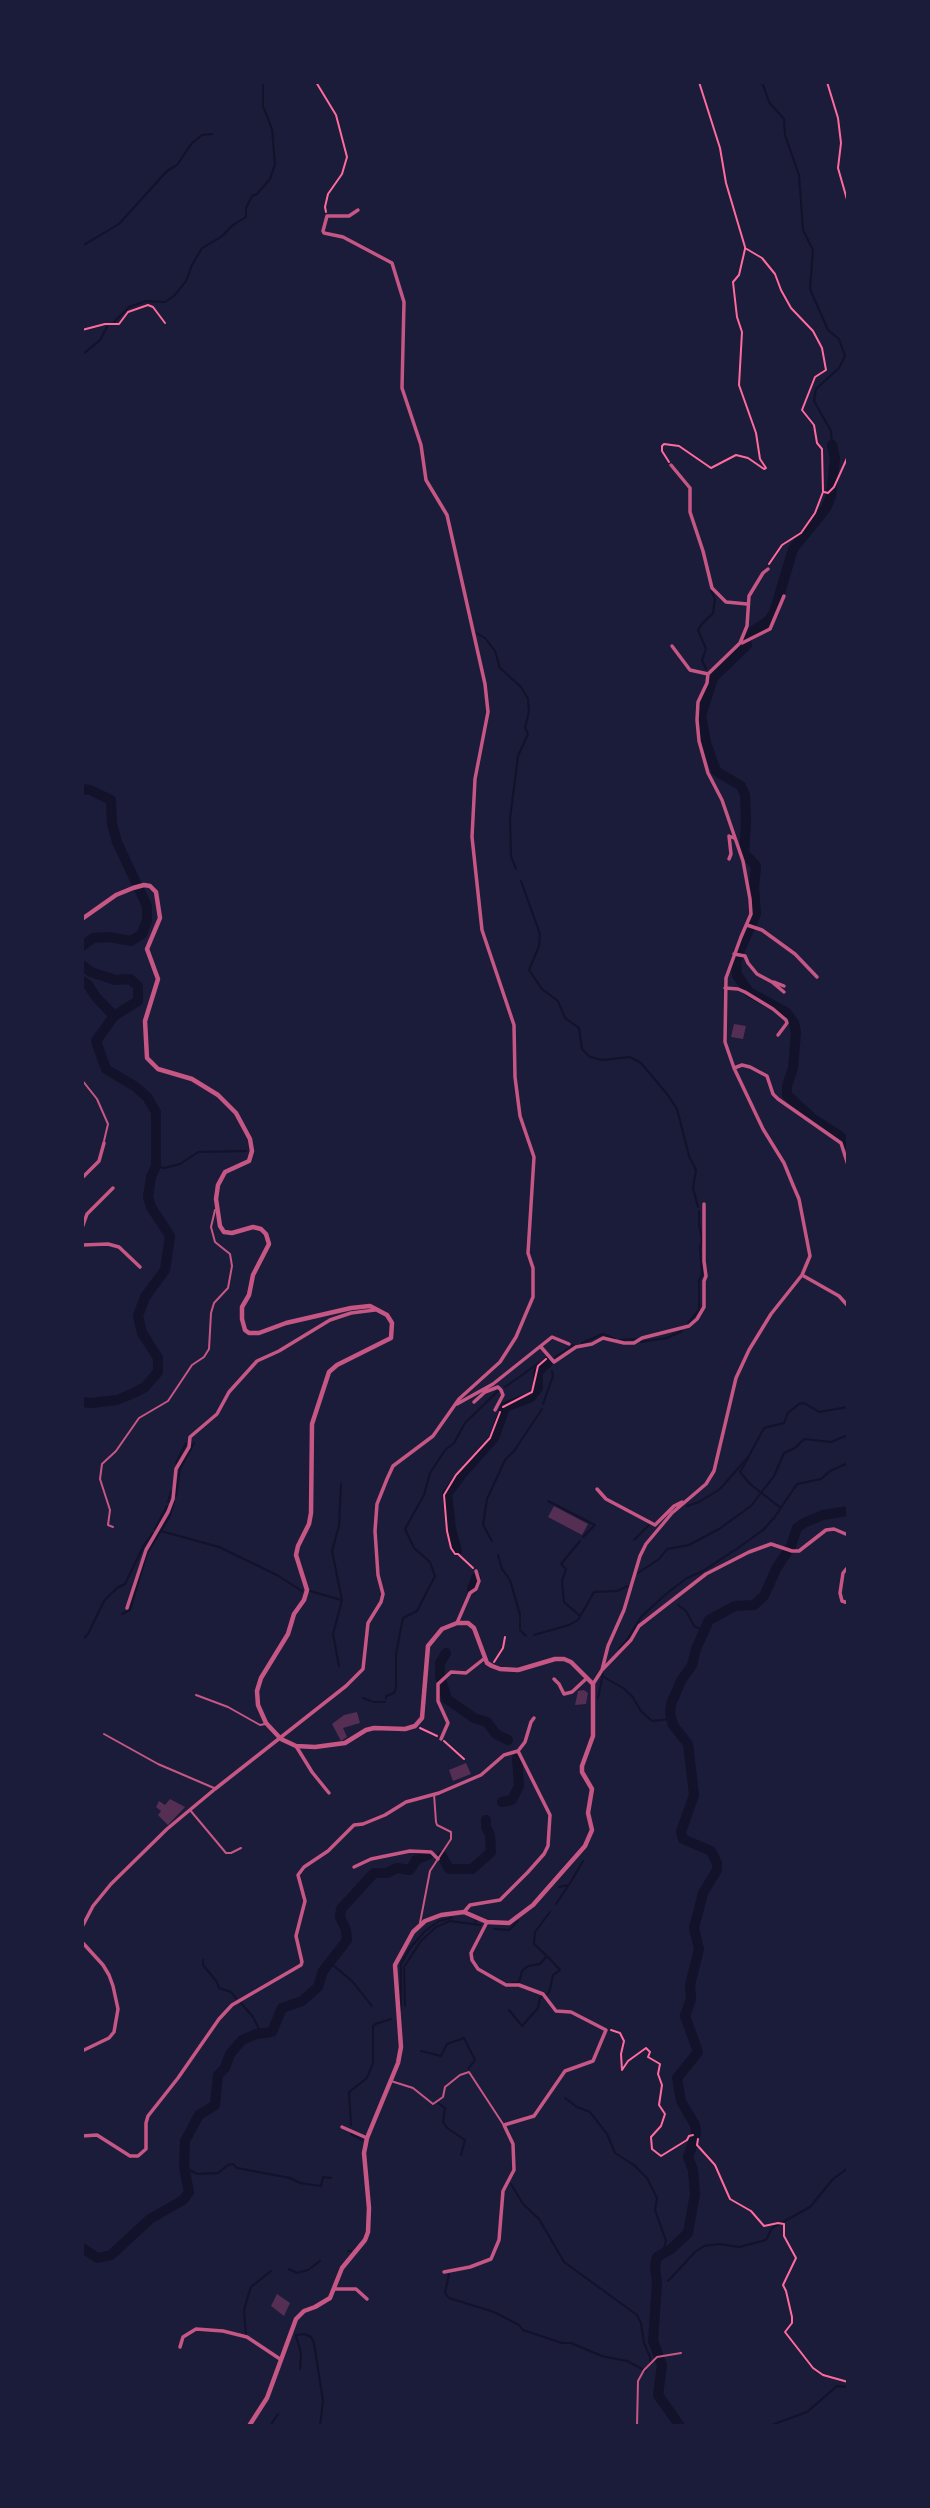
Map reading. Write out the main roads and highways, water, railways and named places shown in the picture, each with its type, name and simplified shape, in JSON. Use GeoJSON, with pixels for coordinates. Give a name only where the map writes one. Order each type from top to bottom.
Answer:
{"type":"FeatureCollection","features":[{"type":"Feature","properties":{"kind":"waterway"},"geometry":{"type":"LineString","coordinates":[[114,322],[129,307],[146,301],[165,302],[175,295],[186,281],[202,248],[246,217],[246,208],[252,196],[270,179],[275,164],[272,129],[263,106],[263,82]]}},
{"type":"Feature","properties":{"kind":"waterway"},"geometry":{"type":"LineString","coordinates":[[762,82],[769,102],[784,119],[785,135],[799,175],[803,230],[813,250],[810,289],[828,330],[839,339],[845,356],[839,368],[816,389],[814,401],[831,431],[832,445]]}},
{"type":"Feature","properties":{"kind":"waterway"},"geometry":{"type":"LineString","coordinates":[[82,246],[119,224],[167,171],[177,165],[192,143],[202,135],[212,134]]}},
{"type":"Feature","properties":{"kind":"waterway"},"geometry":{"type":"LineString","coordinates":[[82,355],[100,340],[107,327]]}},
{"type":"Feature","properties":{"kind":"waterway"},"geometry":{"type":"LineString","coordinates":[[749,637],[751,632],[767,622],[774,613],[793,549],[826,508],[831,496],[835,458],[832,445]]}},
{"type":"Feature","properties":{"kind":"waterway"},"geometry":{"type":"LineString","coordinates":[[706,669],[702,660],[706,649],[698,630],[713,613],[715,599],[711,590]]}},
{"type":"Feature","properties":{"kind":"waterway"},"geometry":{"type":"LineString","coordinates":[[476,633],[485,638],[495,651],[500,668],[521,687],[528,699],[529,711],[525,728],[528,734],[518,756],[510,819],[511,856],[516,869]]}},
{"type":"Feature","properties":{"kind":"waterway"},"geometry":{"type":"LineString","coordinates":[[747,645],[713,678],[701,716],[706,743],[716,771],[741,786],[745,795],[744,853],[756,866],[756,914],[740,950],[736,963],[737,975],[749,992],[787,1013],[794,1023],[796,1032],[793,1068],[787,1095],[848,1145]]}},
{"type":"Feature","properties":{"kind":"waterway"},"geometry":{"type":"LineString","coordinates":[[82,789],[111,800],[112,824],[117,842],[147,906],[147,920],[142,934],[131,941],[109,937],[93,938],[82,946]]}},
{"type":"Feature","properties":{"kind":"waterway"},"geometry":{"type":"LineString","coordinates":[[521,881],[540,934],[539,946],[529,970],[542,989],[558,1001],[565,1018],[579,1028],[582,1049],[590,1057],[602,1060],[630,1057],[641,1063],[667,1094],[677,1109],[689,1156],[696,1170],[693,1188],[698,1207]]}},
{"type":"Feature","properties":{"kind":"waterway"},"geometry":{"type":"LineString","coordinates":[[82,965],[91,972],[115,980],[130,979],[138,986],[138,1001],[114,1016],[96,1041],[106,1069],[136,1087],[147,1097],[156,1112],[156,1166],[148,1197],[151,1207],[170,1236],[165,1270],[145,1297],[138,1316],[142,1333],[158,1358],[158,1372],[145,1387],[117,1400],[82,1402]]}},
{"type":"Feature","properties":{"kind":"waterway"},"geometry":{"type":"LineString","coordinates":[[82,981],[114,1016]]}},
{"type":"Feature","properties":{"kind":"waterway"},"geometry":{"type":"LineString","coordinates":[[156,1166],[164,1168],[180,1164],[198,1152],[246,1151]]}},
{"type":"Feature","properties":{"kind":"waterway"},"geometry":{"type":"LineString","coordinates":[[688,1323],[699,1310],[699,1281],[702,1274],[699,1211]]}},
{"type":"Feature","properties":{"kind":"waterway"},"geometry":{"type":"LineString","coordinates":[[641,1342],[667,1338],[682,1331]]}},
{"type":"Feature","properties":{"kind":"waterway"},"geometry":{"type":"LineString","coordinates":[[582,1343],[603,1334],[615,1339]]}},
{"type":"Feature","properties":{"kind":"waterway"},"geometry":{"type":"LineString","coordinates":[[620,1340],[636,1339]]}},
{"type":"Feature","properties":{"kind":"waterway"},"geometry":{"type":"LineString","coordinates":[[555,1357],[574,1345]]}},
{"type":"Feature","properties":{"kind":"waterway"},"geometry":{"type":"LineString","coordinates":[[545,1360],[550,1367]]}},
{"type":"Feature","properties":{"kind":"waterway"},"geometry":{"type":"LineString","coordinates":[[457,1551],[451,1529],[447,1494],[494,1438],[505,1407],[531,1397],[538,1388],[538,1372],[549,1361]]}},
{"type":"Feature","properties":{"kind":"waterway"},"geometry":{"type":"LineString","coordinates":[[505,1387],[539,1363]]}},
{"type":"Feature","properties":{"kind":"waterway"},"geometry":{"type":"LineString","coordinates":[[543,1404],[553,1376],[552,1371]]}},
{"type":"Feature","properties":{"kind":"waterway"},"geometry":{"type":"LineString","coordinates":[[386,1699],[386,1696],[394,1693],[396,1687],[396,1654],[403,1618],[417,1611],[435,1576],[430,1562],[414,1548],[405,1529],[424,1495],[430,1473],[445,1450],[454,1443],[465,1423],[498,1391]]}},
{"type":"Feature","properties":{"kind":"waterway"},"geometry":{"type":"LineString","coordinates":[[687,1506],[720,1489],[749,1456],[764,1428],[784,1423],[788,1413],[799,1404],[804,1403],[819,1412],[848,1407]]}},
{"type":"Feature","properties":{"kind":"waterway"},"geometry":{"type":"LineString","coordinates":[[492,1541],[483,1525],[487,1499],[505,1460],[542,1409]]}},
{"type":"Feature","properties":{"kind":"waterway"},"geometry":{"type":"LineString","coordinates":[[638,1573],[659,1559],[667,1549],[689,1545],[719,1529],[751,1506],[774,1476],[784,1453],[795,1448],[804,1439],[831,1442],[848,1435]]}},
{"type":"Feature","properties":{"kind":"waterway"},"geometry":{"type":"LineString","coordinates":[[176,1463],[186,1443]]}},
{"type":"Feature","properties":{"kind":"waterway"},"geometry":{"type":"LineString","coordinates":[[176,1496],[180,1469],[194,1443]]}},
{"type":"Feature","properties":{"kind":"waterway"},"geometry":{"type":"LineString","coordinates":[[749,1457],[740,1472],[750,1484],[781,1508]]}},
{"type":"Feature","properties":{"kind":"waterway"},"geometry":{"type":"LineString","coordinates":[[619,1649],[641,1617],[666,1594],[763,1530],[797,1484],[821,1479],[830,1471],[848,1463]]}},
{"type":"Feature","properties":{"kind":"waterway"},"geometry":{"type":"LineString","coordinates":[[339,1666],[333,1634],[342,1600],[332,1551],[339,1526],[341,1484]]}},
{"type":"Feature","properties":{"kind":"waterway"},"geometry":{"type":"LineString","coordinates":[[168,1502],[171,1492]]}},
{"type":"Feature","properties":{"kind":"waterway"},"geometry":{"type":"LineString","coordinates":[[122,1614],[130,1610],[147,1553],[170,1516],[174,1501]]}},
{"type":"Feature","properties":{"kind":"waterway"},"geometry":{"type":"LineString","coordinates":[[548,1501],[595,1525],[583,1537]]}},
{"type":"Feature","properties":{"kind":"waterway"},"geometry":{"type":"LineString","coordinates":[[155,1529],[167,1506]]}},
{"type":"Feature","properties":{"kind":"waterway"},"geometry":{"type":"LineString","coordinates":[[658,2354],[653,2341],[657,2257],[671,2249],[688,2233],[695,2194],[693,2170],[688,2157],[696,2134],[695,2125],[681,2101],[677,2078],[698,2052],[685,2016],[691,1999],[690,1985],[699,1949],[694,1928],[703,1893],[717,1870],[717,1863],[711,1851],[683,1839],[681,1832],[694,1795],[688,1744],[673,1725],[671,1704],[692,1665],[709,1620],[735,1606],[754,1605],[764,1596],[776,1569],[791,1546],[797,1528],[823,1515],[848,1511]]}},
{"type":"Feature","properties":{"kind":"waterway"},"geometry":{"type":"LineString","coordinates":[[634,1540],[649,1525]]}},
{"type":"Feature","properties":{"kind":"waterway"},"geometry":{"type":"LineString","coordinates":[[161,1531],[219,1547],[277,1575],[302,1591]]}},
{"type":"Feature","properties":{"kind":"waterway"},"geometry":{"type":"LineString","coordinates":[[82,1640],[88,1634],[104,1601],[125,1584],[144,1545],[153,1533]]}},
{"type":"Feature","properties":{"kind":"waterway"},"geometry":{"type":"LineString","coordinates":[[579,1615],[564,1602],[562,1581],[566,1569],[561,1564],[580,1541]]}},
{"type":"Feature","properties":{"kind":"waterway"},"geometry":{"type":"LineString","coordinates":[[498,1555],[502,1569],[510,1580],[520,1615],[520,1630],[526,1636]]}},
{"type":"Feature","properties":{"kind":"waterway"},"geometry":{"type":"LineString","coordinates":[[472,1589],[476,1578]]}},
{"type":"Feature","properties":{"kind":"waterway"},"geometry":{"type":"LineString","coordinates":[[534,1635],[578,1620],[594,1592],[617,1591],[628,1586]]}},
{"type":"Feature","properties":{"kind":"waterway"},"geometry":{"type":"LineString","coordinates":[[310,1591],[341,1600]]}},
{"type":"Feature","properties":{"kind":"waterway"},"geometry":{"type":"LineString","coordinates":[[678,1605],[686,1611],[694,1626],[705,1631]]}},
{"type":"Feature","properties":{"kind":"waterway"},"geometry":{"type":"LineString","coordinates":[[446,1653],[440,1663],[440,1676],[447,1699],[474,1718],[487,1722],[496,1734],[508,1740]]}},
{"type":"Feature","properties":{"kind":"waterway"},"geometry":{"type":"LineString","coordinates":[[598,1698],[603,1674]]}},
{"type":"Feature","properties":{"kind":"waterway"},"geometry":{"type":"LineString","coordinates":[[602,1676],[632,1696],[641,1711],[652,1721],[671,1719]]}},
{"type":"Feature","properties":{"kind":"waterway"},"geometry":{"type":"LineString","coordinates":[[363,1698],[371,1701]]}},
{"type":"Feature","properties":{"kind":"waterway"},"geometry":{"type":"LineString","coordinates":[[373,1702],[385,1702]]}},
{"type":"Feature","properties":{"kind":"waterway"},"geometry":{"type":"LineString","coordinates":[[502,1802],[512,1800],[519,1786],[517,1758]]}},
{"type":"Feature","properties":{"kind":"waterway"},"geometry":{"type":"LineString","coordinates":[[442,1856],[449,1869],[472,1869],[491,1852],[486,1820]]}},
{"type":"Feature","properties":{"kind":"waterway"},"geometry":{"type":"LineString","coordinates":[[82,2248],[98,2258],[111,2255],[150,2219],[183,2200],[189,2192],[184,2167],[185,2141],[199,2115],[215,2105],[218,2075],[225,2068],[230,2054],[242,2040],[256,2034],[272,2032],[282,2008],[302,2001],[318,1987],[323,1971],[347,1940],[340,1917],[341,1909],[374,1873],[387,1873],[397,1868],[410,1870],[416,1860],[428,1855]]}},
{"type":"Feature","properties":{"kind":"waterway"},"geometry":{"type":"LineString","coordinates":[[559,1887],[569,1885],[583,1861]]}},
{"type":"Feature","properties":{"kind":"waterway"},"geometry":{"type":"LineString","coordinates":[[556,1904],[568,1886]]}},
{"type":"Feature","properties":{"kind":"waterway"},"geometry":{"type":"LineString","coordinates":[[512,1983],[519,1982],[522,1971],[528,1966],[540,1964],[547,1956],[534,1944],[535,1932],[550,1912]]}},
{"type":"Feature","properties":{"kind":"waterway"},"geometry":{"type":"LineString","coordinates":[[401,2010],[401,1964],[410,1948],[425,1931],[439,1921],[452,1918]]}},
{"type":"Feature","properties":{"kind":"waterway"},"geometry":{"type":"LineString","coordinates":[[405,2006],[404,1967],[421,1941],[436,1927],[450,1921],[480,1925]]}},
{"type":"Feature","properties":{"kind":"waterway"},"geometry":{"type":"LineString","coordinates":[[494,1929],[509,1930],[518,1921]]}},
{"type":"Feature","properties":{"kind":"waterway"},"geometry":{"type":"LineString","coordinates":[[509,2010],[522,2026],[538,2008],[540,1998],[549,1993],[553,1975],[560,1970],[548,1957]]}},
{"type":"Feature","properties":{"kind":"waterway"},"geometry":{"type":"LineString","coordinates":[[203,1960],[203,1965],[219,1988],[231,1992],[236,1998]]}},
{"type":"Feature","properties":{"kind":"waterway"},"geometry":{"type":"LineString","coordinates":[[329,1962],[352,1981],[372,2006]]}},
{"type":"Feature","properties":{"kind":"waterway"},"geometry":{"type":"LineString","coordinates":[[241,2003],[253,2017],[261,2033]]}},
{"type":"Feature","properties":{"kind":"waterway"},"geometry":{"type":"LineString","coordinates":[[351,2125],[349,2092],[367,2078],[373,2063],[373,2027],[391,2019]]}},
{"type":"Feature","properties":{"kind":"waterway"},"geometry":{"type":"LineString","coordinates":[[421,2051],[441,2056],[447,2044],[464,2038],[475,2060],[468,2069]]}},
{"type":"Feature","properties":{"kind":"waterway"},"geometry":{"type":"LineString","coordinates":[[565,2098],[590,2112],[607,2134],[615,2153],[634,2165],[647,2178],[657,2198],[655,2210],[666,2241],[663,2252]]}},
{"type":"Feature","properties":{"kind":"waterway"},"geometry":{"type":"LineString","coordinates":[[438,2103],[445,2108],[443,2122],[447,2128],[465,2140],[461,2155]]}},
{"type":"Feature","properties":{"kind":"waterway"},"geometry":{"type":"LineString","coordinates":[[351,2134],[362,2140]]}},
{"type":"Feature","properties":{"kind":"waterway"},"geometry":{"type":"LineString","coordinates":[[184,2167],[197,2174],[218,2173],[233,2164],[237,2168],[321,2186],[323,2177],[331,2178]]}},
{"type":"Feature","properties":{"kind":"waterway"},"geometry":{"type":"LineString","coordinates":[[668,2281],[704,2246],[719,2244],[739,2247],[766,2240],[772,2228],[810,2207],[833,2179],[848,2168]]}},
{"type":"Feature","properties":{"kind":"waterway"},"geometry":{"type":"LineString","coordinates":[[511,2184],[523,2204],[539,2219],[564,2262],[637,2315],[650,2362]]}},
{"type":"Feature","properties":{"kind":"waterway"},"geometry":{"type":"LineString","coordinates":[[289,2269],[297,2273],[308,2270],[320,2261]]}},
{"type":"Feature","properties":{"kind":"waterway"},"geometry":{"type":"LineString","coordinates":[[246,2335],[244,2310],[251,2287],[271,2271]]}},
{"type":"Feature","properties":{"kind":"waterway"},"geometry":{"type":"LineString","coordinates":[[449,2274],[445,2293],[449,2298],[494,2312],[519,2325],[523,2330],[562,2343],[571,2343],[602,2356],[627,2361],[646,2371]]}},
{"type":"Feature","properties":{"kind":"waterway"},"geometry":{"type":"LineString","coordinates":[[296,2335],[305,2334],[311,2337],[314,2343],[323,2401],[320,2426]]}},
{"type":"Feature","properties":{"kind":"waterway"},"geometry":{"type":"LineString","coordinates":[[296,2336],[301,2353],[300,2369]]}},
{"type":"Feature","properties":{"kind":"waterway"},"geometry":{"type":"LineString","coordinates":[[660,2360],[662,2365],[658,2395],[680,2426]]}},
{"type":"Feature","properties":{"kind":"waterway"},"geometry":{"type":"LineString","coordinates":[[769,2426],[807,2412],[837,2386],[848,2387]]}},
{"type":"Feature","properties":{"kind":"waterway"},"geometry":{"type":"LineString","coordinates":[[270,2426],[278,2414]]}}]}
